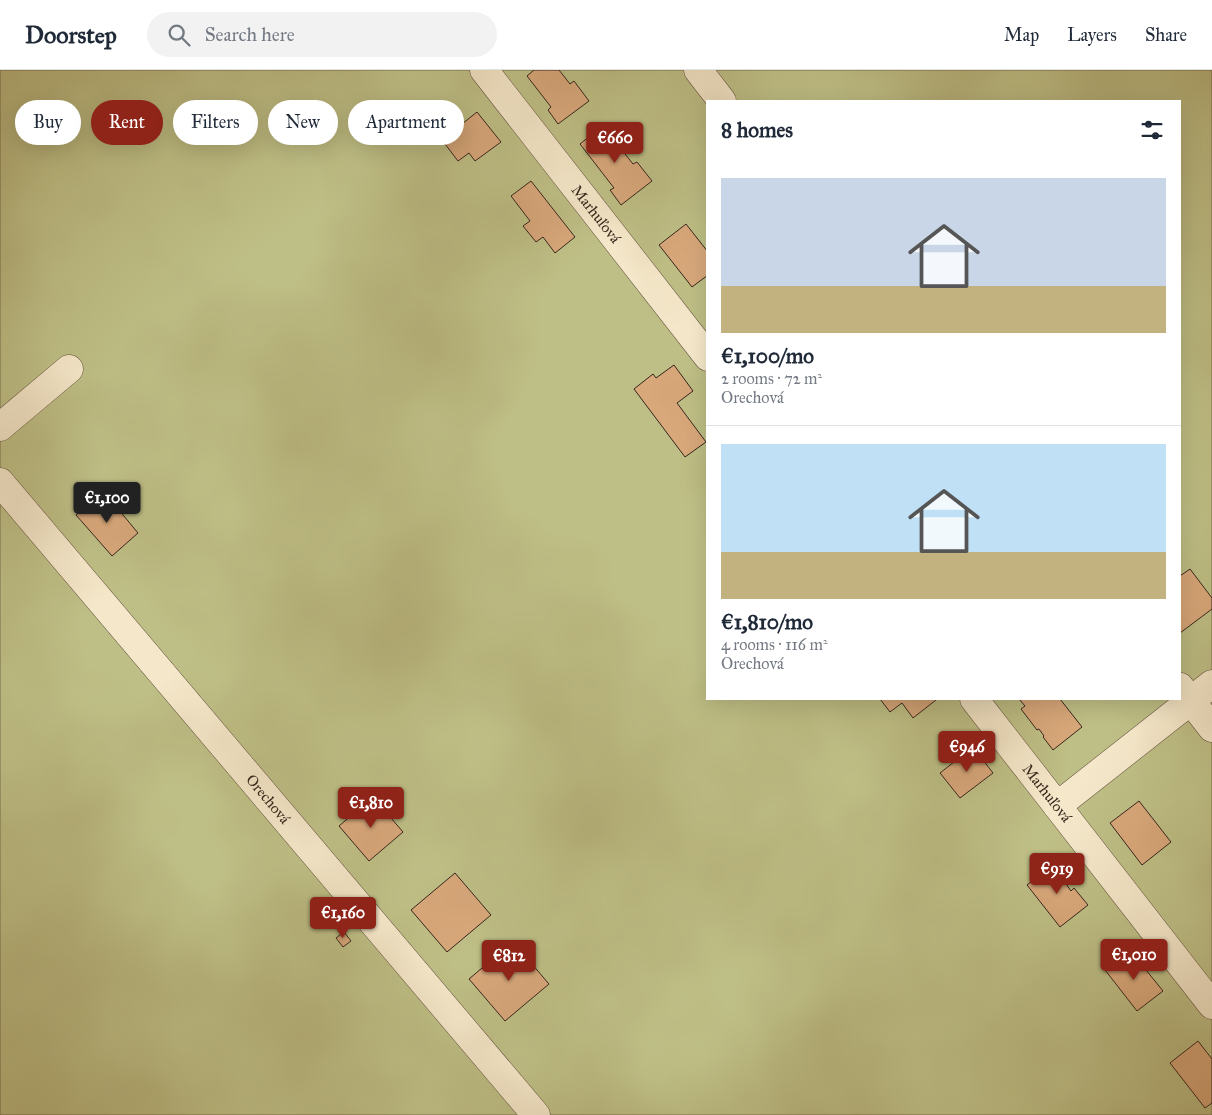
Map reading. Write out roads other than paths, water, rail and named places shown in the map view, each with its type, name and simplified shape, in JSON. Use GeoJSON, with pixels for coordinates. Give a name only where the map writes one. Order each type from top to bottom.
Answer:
{"type":"FeatureCollection","features":[{"type":"Feature","properties":{"kind":"street","name":"Marhuľová"},"geometry":{"type":"LineString","coordinates":[[484,70],[706,354]]}},
{"type":"Feature","properties":{"kind":"street"},"geometry":{"type":"LineString","coordinates":[[698,70],[721,100]]}},
{"type":"Feature","properties":{"kind":"street"},"geometry":{"type":"LineString","coordinates":[[0,427],[69,370]]}},
{"type":"Feature","properties":{"kind":"street","name":"Orechová"},"geometry":{"type":"LineString","coordinates":[[0,482],[536,1115]]}},
{"type":"Feature","properties":{"kind":"street"},"geometry":{"type":"LineString","coordinates":[[1212,684],[1185,693],[1212,728]]}},
{"type":"Feature","properties":{"kind":"street","name":"Marhuľová"},"geometry":{"type":"LineString","coordinates":[[975,700],[1212,1005]]}},
{"type":"Feature","properties":{"kind":"street"},"geometry":{"type":"LineString","coordinates":[[1057,806],[1177,700]]}}]}
